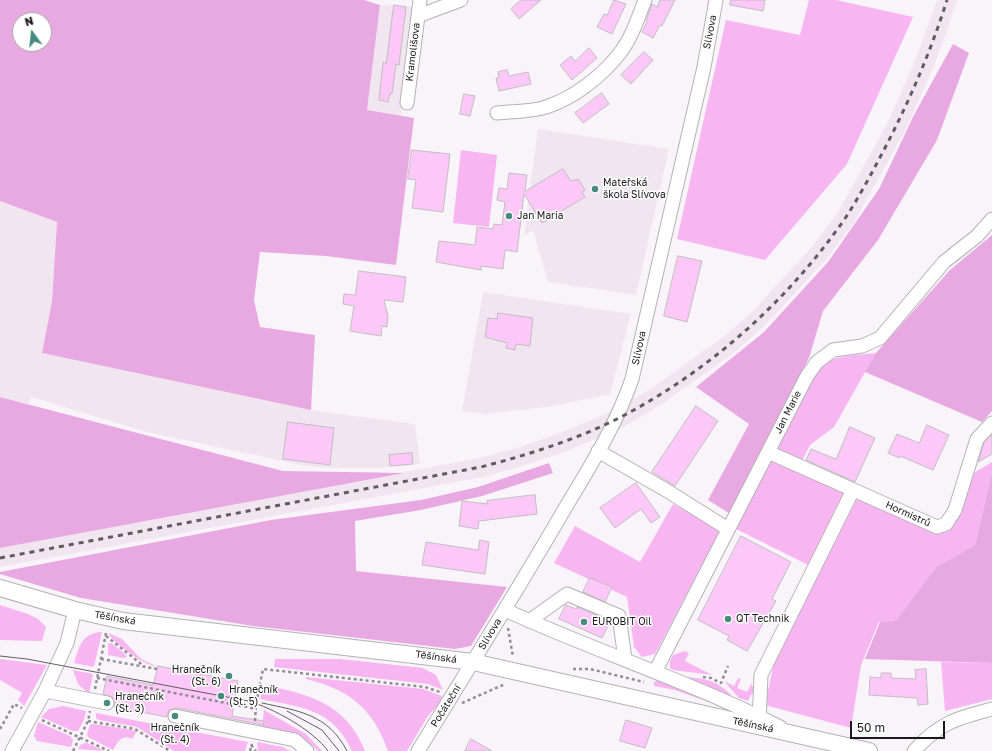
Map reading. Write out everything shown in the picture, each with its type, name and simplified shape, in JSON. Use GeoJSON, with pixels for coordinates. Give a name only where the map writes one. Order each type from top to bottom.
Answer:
{"type":"FeatureCollection","features":[{"type":"Feature","properties":{"kind":"main road","name":"Těšínská"},"geometry":{"type":"LineString","coordinates":[[0,588],[75,610],[146,624],[473,662],[512,663],[760,722],[794,734],[869,751]]}},
{"type":"Feature","properties":{"kind":"street","name":"Kramolišova"},"geometry":{"type":"LineString","coordinates":[[407,103],[420,0]]}},
{"type":"Feature","properties":{"kind":"street"},"geometry":{"type":"LineString","coordinates":[[418,16],[461,0]]}},
{"type":"Feature","properties":{"kind":"street"},"geometry":{"type":"LineString","coordinates":[[497,113],[545,108],[570,97],[596,77],[620,53],[635,27],[645,0]]}},
{"type":"Feature","properties":{"kind":"street","name":"Slívova"},"geometry":{"type":"LineString","coordinates":[[473,662],[598,451],[621,408],[632,379],[704,67],[716,0]]}},
{"type":"Feature","properties":{"kind":"street","name":"Jan Marie"},"geometry":{"type":"LineString","coordinates":[[655,672],[806,376],[817,362],[833,350],[862,346],[880,338],[944,262],[977,236],[992,219]]}},
{"type":"Feature","properties":{"kind":"street","name":"Hormistrů"},"geometry":{"type":"LineString","coordinates":[[768,452],[937,527],[946,524],[955,510],[977,439],[992,423]]}},
{"type":"Feature","properties":{"kind":"street"},"geometry":{"type":"LineString","coordinates":[[598,451],[666,490],[728,529]]}},
{"type":"Feature","properties":{"kind":"street"},"geometry":{"type":"LineString","coordinates":[[505,610],[655,672],[760,722],[761,675],[853,490]]}},
{"type":"Feature","properties":{"kind":"street"},"geometry":{"type":"LineString","coordinates":[[529,621],[568,594],[619,616],[624,659]]}},
{"type":"Feature","properties":{"kind":"street"},"geometry":{"type":"LineString","coordinates":[[16,749],[67,643],[75,610]]}},
{"type":"Feature","properties":{"kind":"street","name":"Počáteční"},"geometry":{"type":"LineString","coordinates":[[418,751],[473,662]]}},
{"type":"Feature","properties":{"kind":"street"},"geometry":{"type":"LineString","coordinates":[[45,691],[107,703]]}},
{"type":"Feature","properties":{"kind":"street"},"geometry":{"type":"LineString","coordinates":[[914,751],[926,738],[945,724],[966,716],[992,709]]}},
{"type":"Feature","properties":{"kind":"street"},"geometry":{"type":"LineString","coordinates":[[175,716],[295,740],[307,751]]}},
{"type":"Feature","properties":{"kind":"path"},"geometry":{"type":"LineString","coordinates":[[106,636],[146,667]]}},
{"type":"Feature","properties":{"kind":"path"},"geometry":{"type":"LineString","coordinates":[[101,659],[157,669]]}},
{"type":"Feature","properties":{"kind":"path"},"geometry":{"type":"LineString","coordinates":[[460,704],[508,683],[512,663]]}},
{"type":"Feature","properties":{"kind":"path"},"geometry":{"type":"LineString","coordinates":[[250,751],[257,709],[256,704],[263,669],[426,687]]}},
{"type":"Feature","properties":{"kind":"path"},"geometry":{"type":"LineString","coordinates":[[97,678],[257,709]]}},
{"type":"Feature","properties":{"kind":"path"},"geometry":{"type":"LineString","coordinates":[[0,729],[14,704],[46,723],[109,751]]}},
{"type":"Feature","properties":{"kind":"path"},"geometry":{"type":"LineString","coordinates":[[88,721],[135,729],[170,751]]}},
{"type":"Feature","properties":{"kind":"path"},"geometry":{"type":"LineString","coordinates":[[251,745],[256,751]]}},
{"type":"Feature","properties":{"kind":"shaded area"},"geometry":{"type":"Polygon","coordinates":[[[0,0],[364,0],[380,5],[367,110],[414,118],[396,265],[326,256],[260,252],[254,300],[260,327],[315,335],[311,410],[42,353],[52,301],[57,222],[0,201],[0,0]]]}},
{"type":"Feature","properties":{"kind":"shaded area"},"geometry":{"type":"Polygon","coordinates":[[[809,0],[836,0],[913,17],[847,164],[765,260],[677,239],[726,20],[800,35],[809,0]]]}},
{"type":"Feature","properties":{"kind":"shaded area"},"geometry":{"type":"Polygon","coordinates":[[[937,0],[957,0],[933,68],[905,131],[853,224],[826,260],[765,325],[735,352],[662,404],[622,428],[564,452],[483,477],[0,567],[0,548],[479,458],[517,448],[557,434],[613,411],[652,388],[723,337],[752,312],[811,248],[837,214],[888,122],[915,61],[937,0]]]}},
{"type":"Feature","properties":{"kind":"shaded area"},"geometry":{"type":"Polygon","coordinates":[[[380,5],[413,6],[401,116],[367,110],[380,5]]]}},
{"type":"Feature","properties":{"kind":"shaded area"},"geometry":{"type":"Polygon","coordinates":[[[953,44],[969,53],[937,140],[878,240],[823,311],[809,358],[729,513],[708,500],[749,424],[696,387],[764,332],[828,262],[879,189],[914,115],[953,44]]]}},
{"type":"Feature","properties":{"kind":"shaded area","name":"Mateřská škola Slívova"},"geometry":{"type":"Polygon","coordinates":[[[538,129],[669,149],[636,295],[548,282],[533,230],[524,236],[538,129]]]}},
{"type":"Feature","properties":{"kind":"shaded area"},"geometry":{"type":"Polygon","coordinates":[[[461,150],[497,155],[489,227],[453,223],[461,150]]]}},
{"type":"Feature","properties":{"kind":"shaded area"},"geometry":{"type":"Polygon","coordinates":[[[0,201],[57,222],[52,301],[42,353],[311,410],[415,424],[420,464],[378,468],[332,468],[306,466],[147,432],[31,397],[29,404],[0,397],[0,201]]]}},
{"type":"Feature","properties":{"kind":"shaded area"},"geometry":{"type":"Polygon","coordinates":[[[992,235],[992,411],[982,422],[865,372],[876,353],[950,270],[992,235]]]}},
{"type":"Feature","properties":{"kind":"shaded area"},"geometry":{"type":"Polygon","coordinates":[[[483,292],[631,314],[610,394],[553,406],[486,414],[462,411],[483,292]]]}},
{"type":"Feature","properties":{"kind":"shaded area"},"geometry":{"type":"Polygon","coordinates":[[[876,353],[834,427],[810,445],[801,463],[776,449],[806,389],[813,377],[825,363],[843,356],[876,353]]]}},
{"type":"Feature","properties":{"kind":"shaded area"},"geometry":{"type":"Polygon","coordinates":[[[0,397],[283,471],[404,473],[0,548],[0,397]]]}},
{"type":"Feature","properties":{"kind":"shaded area"},"geometry":{"type":"Polygon","coordinates":[[[772,460],[844,492],[808,565],[736,529],[772,460]]]}},
{"type":"Feature","properties":{"kind":"shaded area"},"geometry":{"type":"Polygon","coordinates":[[[992,462],[992,472],[975,545],[936,567],[896,620],[879,622],[861,665],[851,728],[765,705],[774,663],[858,497],[948,529],[960,515],[972,474],[992,462]]]}},
{"type":"Feature","properties":{"kind":"shaded area"},"geometry":{"type":"Polygon","coordinates":[[[549,463],[553,473],[482,496],[421,510],[355,521],[356,571],[507,587],[471,646],[455,649],[253,626],[81,598],[0,574],[0,572],[271,520],[421,500],[478,487],[549,463]]]}},
{"type":"Feature","properties":{"kind":"shaded area"},"geometry":{"type":"Polygon","coordinates":[[[992,472],[992,663],[865,659],[880,622],[896,620],[936,567],[975,545],[992,472]]]}},
{"type":"Feature","properties":{"kind":"shaded area"},"geometry":{"type":"Polygon","coordinates":[[[673,504],[720,531],[655,654],[642,657],[634,647],[627,597],[554,563],[575,526],[640,562],[673,504]]]}},
{"type":"Feature","properties":{"kind":"shaded area"},"geometry":{"type":"Polygon","coordinates":[[[0,605],[28,614],[38,619],[46,627],[42,641],[0,640],[0,605]]]}},
{"type":"Feature","properties":{"kind":"shaded area"},"geometry":{"type":"Polygon","coordinates":[[[102,632],[94,667],[74,663],[82,642],[90,635],[102,632]]]}},
{"type":"Feature","properties":{"kind":"shaded area"},"geometry":{"type":"Polygon","coordinates":[[[108,633],[122,639],[141,659],[156,666],[145,663],[137,658],[116,642],[108,633]]]}},
{"type":"Feature","properties":{"kind":"shaded area"},"geometry":{"type":"Polygon","coordinates":[[[111,643],[127,657],[123,658],[108,655],[108,644],[111,643]]]}},
{"type":"Feature","properties":{"kind":"shaded area"},"geometry":{"type":"Polygon","coordinates":[[[685,651],[689,653],[685,661],[712,675],[673,670],[670,668],[670,661],[673,655],[685,651]]]}},
{"type":"Feature","properties":{"kind":"shaded area"},"geometry":{"type":"Polygon","coordinates":[[[0,659],[47,665],[24,706],[18,700],[22,693],[0,680],[0,659]]]}},
{"type":"Feature","properties":{"kind":"shaded area"},"geometry":{"type":"Polygon","coordinates":[[[275,659],[340,659],[423,668],[436,675],[443,690],[428,684],[274,667],[275,659]]]}},
{"type":"Feature","properties":{"kind":"shaded area"},"geometry":{"type":"Polygon","coordinates":[[[941,662],[992,663],[992,699],[945,711],[941,662]]]}},
{"type":"Feature","properties":{"kind":"shaded area"},"geometry":{"type":"Polygon","coordinates":[[[73,670],[93,674],[89,694],[78,684],[73,670]]]}},
{"type":"Feature","properties":{"kind":"shaded area"},"geometry":{"type":"Polygon","coordinates":[[[306,677],[423,689],[442,696],[440,703],[428,716],[407,751],[388,751],[375,723],[367,712],[346,695],[334,688],[306,679],[306,677]]]}},
{"type":"Feature","properties":{"kind":"shaded area"},"geometry":{"type":"Polygon","coordinates":[[[686,677],[712,681],[722,687],[733,697],[686,677]]]}},
{"type":"Feature","properties":{"kind":"shaded area"},"geometry":{"type":"Polygon","coordinates":[[[738,678],[741,679],[737,688],[747,692],[751,684],[754,688],[754,694],[752,693],[748,701],[739,698],[724,681],[734,686],[738,678]]]}},
{"type":"Feature","properties":{"kind":"shaded area"},"geometry":{"type":"Polygon","coordinates":[[[664,679],[709,700],[709,702],[675,690],[654,686],[654,682],[664,679]]]}},
{"type":"Feature","properties":{"kind":"shaded area"},"geometry":{"type":"Polygon","coordinates":[[[263,685],[296,692],[324,703],[337,711],[348,722],[365,751],[352,751],[344,737],[335,726],[314,712],[289,704],[260,699],[263,685]]]}},
{"type":"Feature","properties":{"kind":"shaded area"},"geometry":{"type":"Polygon","coordinates":[[[63,706],[86,711],[84,720],[78,731],[73,731],[41,717],[49,709],[63,706]]]}},
{"type":"Feature","properties":{"kind":"shaded area"},"geometry":{"type":"Polygon","coordinates":[[[264,710],[306,734],[322,751],[318,751],[306,741],[292,735],[262,728],[264,710]]]}},
{"type":"Feature","properties":{"kind":"shaded area"},"geometry":{"type":"Polygon","coordinates":[[[96,713],[248,742],[245,751],[174,751],[137,727],[99,720],[96,718],[96,713]]]}},
{"type":"Feature","properties":{"kind":"shaded area"},"geometry":{"type":"Polygon","coordinates":[[[38,722],[70,736],[73,740],[71,747],[37,741],[34,736],[38,722]]]}},
{"type":"Feature","properties":{"kind":"shaded area"},"geometry":{"type":"Polygon","coordinates":[[[93,724],[137,731],[132,739],[125,737],[122,738],[113,750],[88,737],[87,734],[90,725],[93,724]]]}},
{"type":"Feature","properties":{"kind":"shaded area"},"geometry":{"type":"Polygon","coordinates":[[[257,742],[283,747],[290,751],[258,751],[257,742]]]}},
{"type":"Feature","properties":{"kind":"shaded area"},"geometry":{"type":"Polygon","coordinates":[[[85,743],[105,751],[78,749],[80,745],[85,743]]]}},
{"type":"Feature","properties":{"kind":"building"},"geometry":{"type":"Polygon","coordinates":[[[521,0],[541,0],[519,19],[511,9],[521,0]]]}},
{"type":"Feature","properties":{"kind":"building"},"geometry":{"type":"Polygon","coordinates":[[[614,0],[626,4],[612,34],[597,27],[604,14],[607,15],[614,0]]]}},
{"type":"Feature","properties":{"kind":"building"},"geometry":{"type":"Polygon","coordinates":[[[660,0],[675,0],[662,26],[660,25],[653,38],[642,32],[647,22],[646,21],[652,4],[657,7],[660,0]]]}},
{"type":"Feature","properties":{"kind":"building"},"geometry":{"type":"Polygon","coordinates":[[[731,0],[765,0],[763,11],[730,5],[731,0]]]}},
{"type":"Feature","properties":{"kind":"building"},"geometry":{"type":"Polygon","coordinates":[[[394,5],[406,7],[399,65],[396,64],[392,94],[390,93],[388,102],[379,100],[383,62],[386,63],[394,5]]]}},
{"type":"Feature","properties":{"kind":"building"},"geometry":{"type":"Polygon","coordinates":[[[589,48],[597,58],[572,80],[560,65],[571,56],[575,61],[589,48]]]}},
{"type":"Feature","properties":{"kind":"building"},"geometry":{"type":"Polygon","coordinates":[[[644,52],[653,60],[631,84],[621,75],[644,52]]]}},
{"type":"Feature","properties":{"kind":"building"},"geometry":{"type":"Polygon","coordinates":[[[507,70],[509,76],[528,72],[531,84],[499,91],[496,78],[499,78],[498,72],[507,70]]]}},
{"type":"Feature","properties":{"kind":"building"},"geometry":{"type":"Polygon","coordinates":[[[602,93],[609,104],[583,123],[575,113],[602,93]]]}},
{"type":"Feature","properties":{"kind":"building"},"geometry":{"type":"Polygon","coordinates":[[[464,94],[475,96],[470,116],[460,114],[464,94]]]}},
{"type":"Feature","properties":{"kind":"building"},"geometry":{"type":"Polygon","coordinates":[[[412,150],[450,154],[443,212],[412,208],[416,180],[408,179],[412,150]]]}},
{"type":"Feature","properties":{"kind":"building"},"geometry":{"type":"Polygon","coordinates":[[[563,169],[571,181],[578,179],[585,190],[582,192],[585,197],[542,223],[524,194],[517,252],[505,250],[503,269],[481,266],[481,270],[436,262],[439,241],[475,245],[477,227],[493,229],[494,224],[502,225],[505,202],[497,200],[499,188],[507,189],[509,173],[527,175],[525,191],[563,169]]]}},
{"type":"Feature","properties":{"kind":"building"},"geometry":{"type":"Polygon","coordinates":[[[678,256],[702,261],[687,322],[664,316],[678,256]]]}},
{"type":"Feature","properties":{"kind":"building"},"geometry":{"type":"Polygon","coordinates":[[[359,271],[406,277],[403,302],[384,300],[388,316],[387,327],[382,326],[381,336],[350,331],[354,306],[343,304],[344,294],[355,295],[359,271]]]}},
{"type":"Feature","properties":{"kind":"building"},"geometry":{"type":"Polygon","coordinates":[[[498,313],[533,318],[530,346],[516,344],[515,350],[506,348],[507,343],[485,337],[488,318],[497,319],[498,313]]]}},
{"type":"Feature","properties":{"kind":"building"},"geometry":{"type":"Polygon","coordinates":[[[696,406],[718,421],[675,486],[652,472],[696,406]]]}},
{"type":"Feature","properties":{"kind":"building"},"geometry":{"type":"Polygon","coordinates":[[[288,422],[334,428],[330,465],[283,459],[288,422]]]}},
{"type":"Feature","properties":{"kind":"building"},"geometry":{"type":"Polygon","coordinates":[[[927,425],[949,435],[933,470],[900,456],[899,458],[888,453],[897,434],[919,443],[927,425]]]}},
{"type":"Feature","properties":{"kind":"building"},"geometry":{"type":"Polygon","coordinates":[[[850,427],[875,438],[855,482],[806,460],[811,449],[836,459],[850,427]]]}},
{"type":"Feature","properties":{"kind":"building"},"geometry":{"type":"Polygon","coordinates":[[[992,435],[992,454],[978,462],[984,443],[992,435]]]}},
{"type":"Feature","properties":{"kind":"building"},"geometry":{"type":"Polygon","coordinates":[[[412,453],[413,464],[390,466],[389,455],[412,453]]]}},
{"type":"Feature","properties":{"kind":"building"},"geometry":{"type":"Polygon","coordinates":[[[636,483],[660,517],[651,523],[641,509],[615,528],[600,508],[636,483]]]}},
{"type":"Feature","properties":{"kind":"building"},"geometry":{"type":"Polygon","coordinates":[[[535,495],[537,514],[479,521],[478,529],[459,526],[462,501],[488,504],[487,501],[535,495]]]}},
{"type":"Feature","properties":{"kind":"building"},"geometry":{"type":"Polygon","coordinates":[[[741,536],[791,562],[772,599],[776,601],[747,651],[727,640],[729,636],[698,620],[741,536]]]}},
{"type":"Feature","properties":{"kind":"building"},"geometry":{"type":"Polygon","coordinates":[[[480,540],[489,542],[485,574],[422,565],[426,542],[478,550],[480,540]]]}},
{"type":"Feature","properties":{"kind":"building"},"geometry":{"type":"Polygon","coordinates":[[[590,578],[612,587],[605,602],[583,592],[590,578]]]}},
{"type":"Feature","properties":{"kind":"building"},"geometry":{"type":"Polygon","coordinates":[[[566,605],[576,609],[577,607],[599,616],[597,619],[609,624],[602,638],[559,619],[566,605]]]}},
{"type":"Feature","properties":{"kind":"building"},"geometry":{"type":"Polygon","coordinates":[[[158,666],[238,681],[232,716],[264,721],[263,725],[177,708],[169,710],[167,717],[114,707],[115,701],[112,697],[103,694],[107,676],[153,685],[158,666]]]}},
{"type":"Feature","properties":{"kind":"building"},"geometry":{"type":"Polygon","coordinates":[[[926,669],[928,704],[918,705],[917,698],[869,695],[870,677],[881,678],[881,673],[891,673],[891,678],[916,679],[915,670],[926,669]]]}},
{"type":"Feature","properties":{"kind":"building"},"geometry":{"type":"Polygon","coordinates":[[[626,720],[652,728],[645,748],[620,741],[626,720]]]}},
{"type":"Feature","properties":{"kind":"building"},"geometry":{"type":"Polygon","coordinates":[[[471,739],[492,751],[465,751],[471,739]]]}},
{"type":"Feature","properties":{"kind":"tram line"},"geometry":{"type":"LineString","coordinates":[[0,656],[27,659],[248,701],[258,704],[292,721],[313,735],[328,751]]}},
{"type":"Feature","properties":{"kind":"tram line"},"geometry":{"type":"LineString","coordinates":[[262,703],[300,712],[322,722],[331,729],[347,751]]}},
{"type":"Feature","properties":{"kind":"tram line"},"geometry":{"type":"LineString","coordinates":[[287,711],[322,730],[339,751]]}},
{"type":"Feature","properties":{"kind":"railway"},"geometry":{"type":"LineString","coordinates":[[0,558],[481,467],[515,458],[582,435],[599,428],[649,402],[712,358],[742,334],[770,308],[797,280],[844,220],[869,177],[907,104],[947,0]]}},
{"type":"Feature","properties":{"kind":"place","name":"Mateřská škola Slívova"},"geometry":{"type":"Point","coordinates":[595,189]}},
{"type":"Feature","properties":{"kind":"place","name":"Jan Maria"},"geometry":{"type":"Point","coordinates":[509,216]}},
{"type":"Feature","properties":{"kind":"place","name":"QT Technik"},"geometry":{"type":"Point","coordinates":[728,619]}},
{"type":"Feature","properties":{"kind":"place","name":"EUROBIT Oil"},"geometry":{"type":"Point","coordinates":[584,622]}},
{"type":"Feature","properties":{"kind":"place","name":"Hranečník (St. 6)"},"geometry":{"type":"Point","coordinates":[229,676]}},
{"type":"Feature","properties":{"kind":"place","name":"Hranečník (St. 5)"},"geometry":{"type":"Point","coordinates":[221,696]}},
{"type":"Feature","properties":{"kind":"place","name":"Hranečník (St. 3)"},"geometry":{"type":"Point","coordinates":[107,703]}},
{"type":"Feature","properties":{"kind":"place","name":"Hranečník (St. 4)"},"geometry":{"type":"Point","coordinates":[175,716]}}]}
